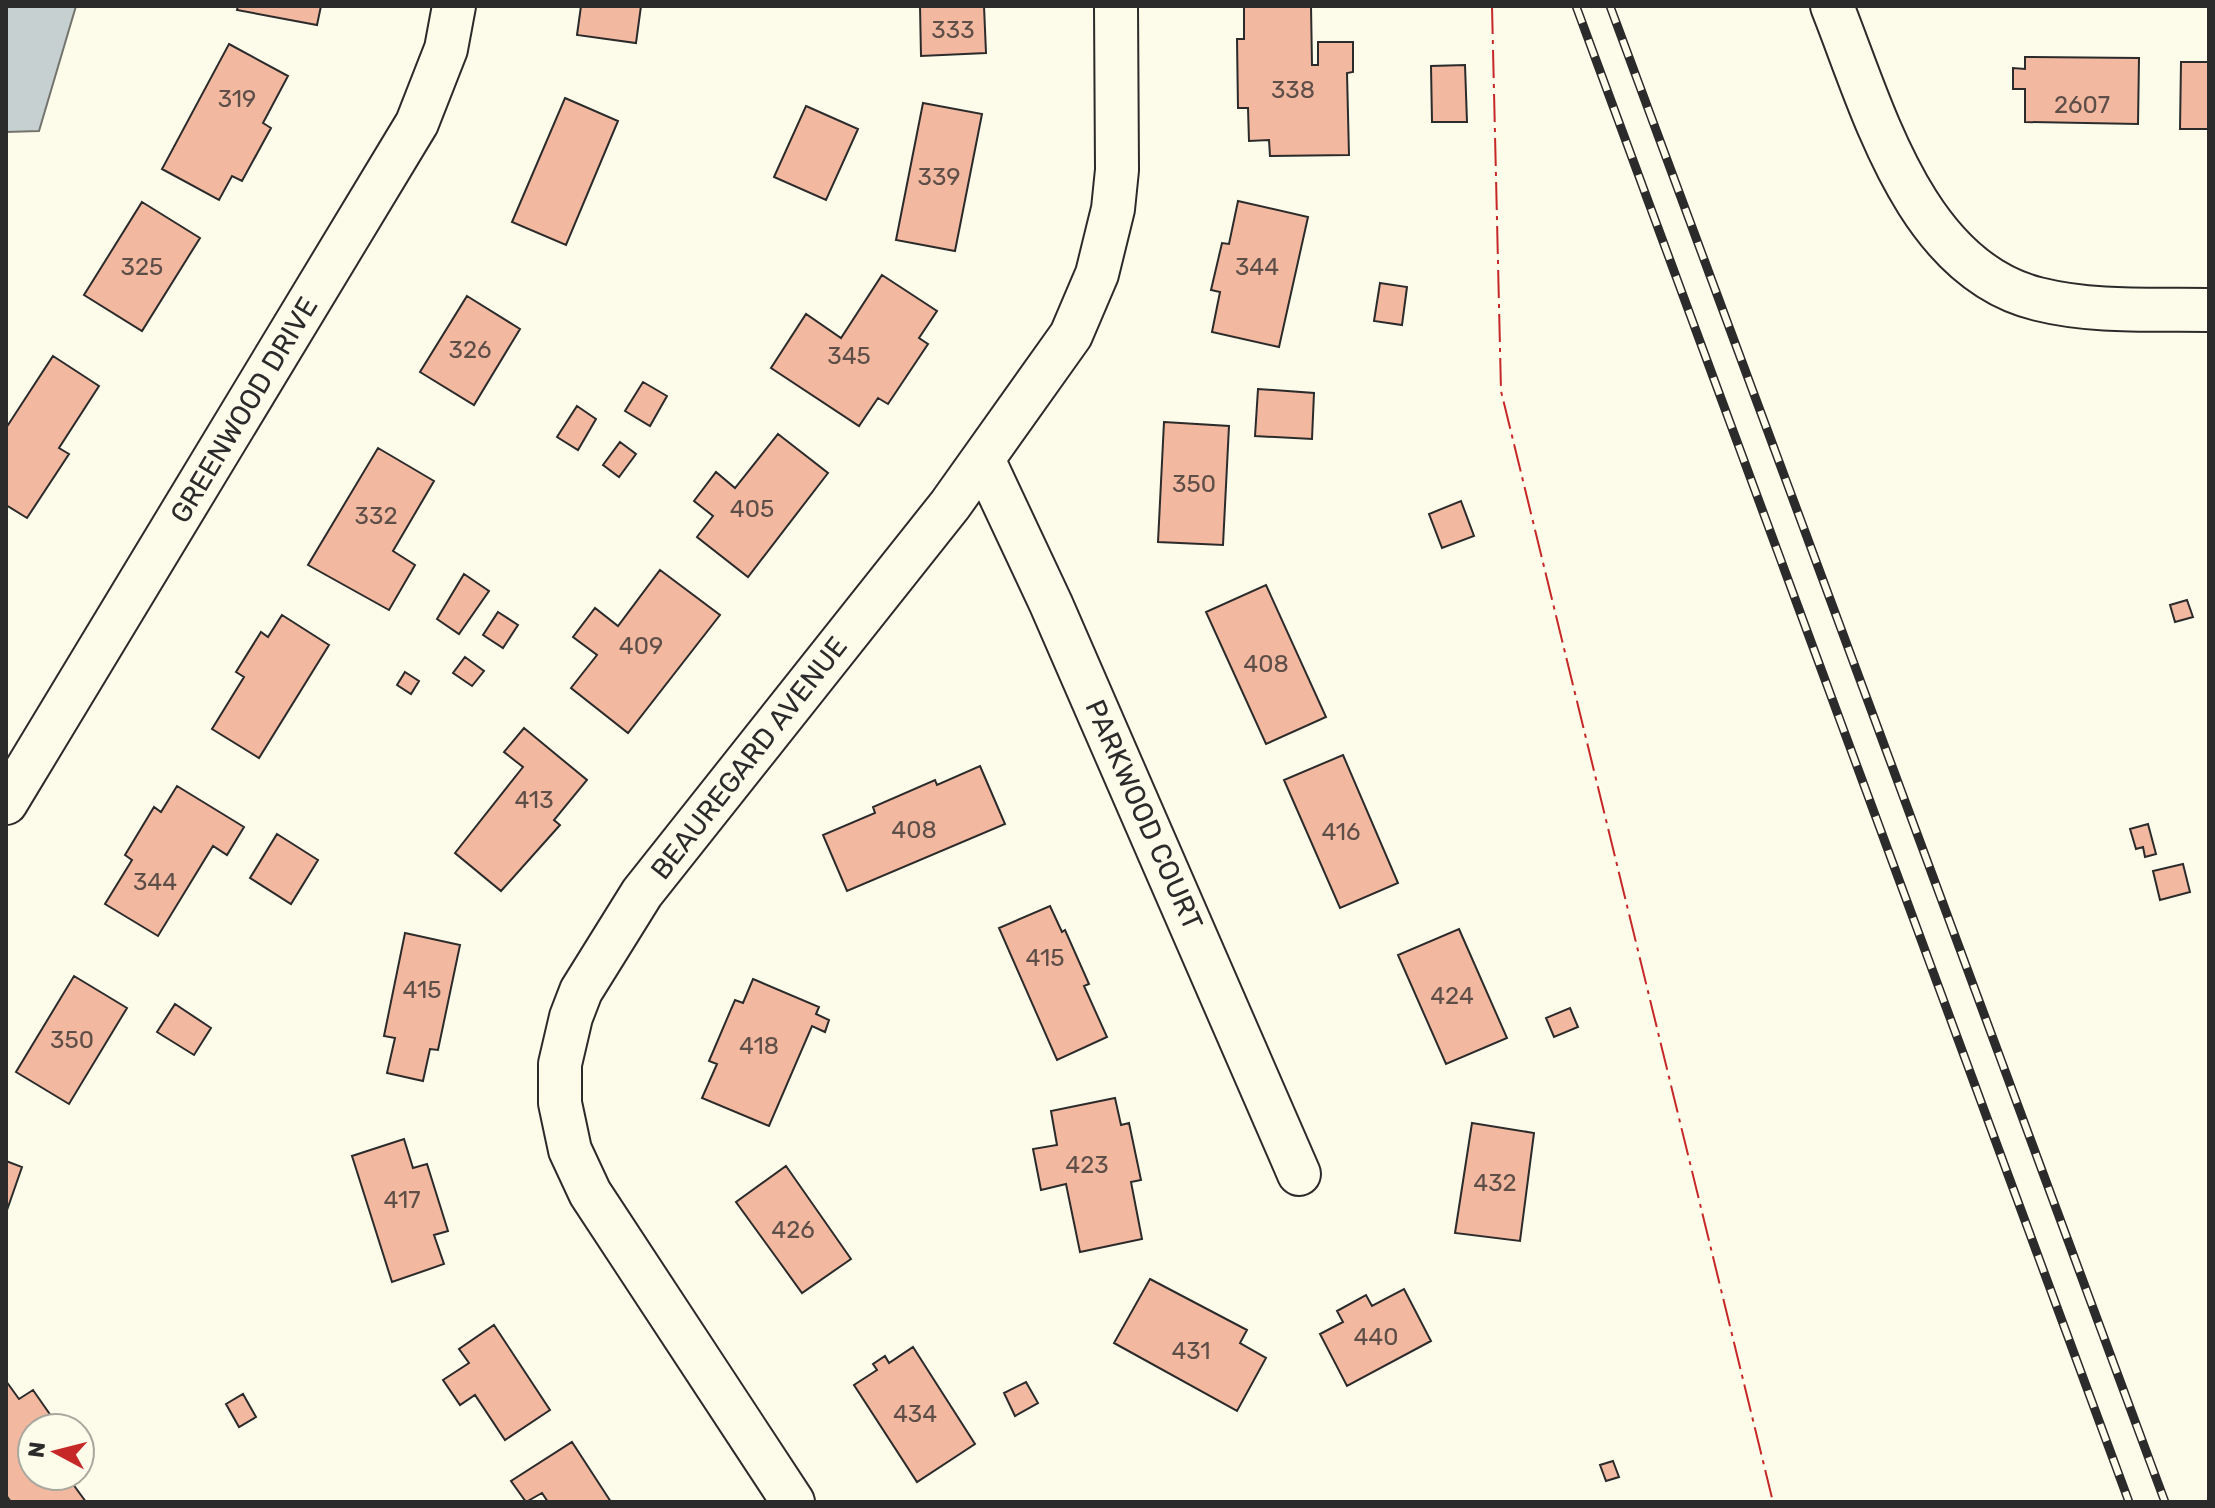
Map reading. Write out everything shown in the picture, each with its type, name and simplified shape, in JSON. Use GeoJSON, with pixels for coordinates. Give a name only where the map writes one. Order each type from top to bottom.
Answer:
{"type":"FeatureCollection","features":[{"type":"Feature","properties":{"kind":"street","name":"GREENWOOD DRIVE"},"geometry":{"type":"LineString","coordinates":[[6,803],[417,123],[446,49],[454,6]]}},
{"type":"Feature","properties":{"kind":"street","name":"BEAUREGARD AVENUE"},"geometry":{"type":"LineString","coordinates":[[793,1502],[590,1193],[570,1150],[560,1103],[560,1064],[571,1017],[581,991],[642,893],[950,505],[1071,335],[1097,274],[1113,209],[1117,170],[1116,6]]}},
{"type":"Feature","properties":{"kind":"street"},"geometry":{"type":"LineString","coordinates":[[1835,13],[1899,174],[1935,229],[1963,257],[2001,284],[2035,299],[2081,307],[2209,310]]}},
{"type":"Feature","properties":{"kind":"street","name":"PARKWOOD COURT"},"geometry":{"type":"LineString","coordinates":[[983,459],[1058,619],[1299,1174]]}},
{"type":"Feature","properties":{"kind":"shaded area"},"geometry":{"type":"Polygon","coordinates":[[[6,6],[76,6],[39,131],[6,132],[6,6]]]}},
{"type":"Feature","properties":{"kind":"building"},"geometry":{"type":"Polygon","coordinates":[[[238,6],[321,6],[317,25],[237,10],[238,6]]]}},
{"type":"Feature","properties":{"kind":"building"},"geometry":{"type":"Polygon","coordinates":[[[581,6],[641,6],[636,43],[577,35],[581,6]]]}},
{"type":"Feature","properties":{"kind":"building"},"geometry":{"type":"Polygon","coordinates":[[[920,6],[984,6],[986,53],[921,56],[920,6]]]}},
{"type":"Feature","properties":{"kind":"building"},"geometry":{"type":"Polygon","coordinates":[[[1244,6],[1311,6],[1312,65],[1318,65],[1318,42],[1353,42],[1353,72],[1347,73],[1349,155],[1270,156],[1269,140],[1249,141],[1248,108],[1238,108],[1237,39],[1244,39],[1244,6]]]}},
{"type":"Feature","properties":{"kind":"building"},"geometry":{"type":"Polygon","coordinates":[[[229,44],[288,76],[263,123],[271,128],[242,181],[232,176],[219,200],[162,169],[229,44]]]}},
{"type":"Feature","properties":{"kind":"building"},"geometry":{"type":"Polygon","coordinates":[[[2025,57],[2139,58],[2138,124],[2025,122],[2025,89],[2013,89],[2013,68],[2025,69],[2025,57]]]}},
{"type":"Feature","properties":{"kind":"building"},"geometry":{"type":"Polygon","coordinates":[[[2181,62],[2209,62],[2209,129],[2180,129],[2181,62]]]}},
{"type":"Feature","properties":{"kind":"building"},"geometry":{"type":"Polygon","coordinates":[[[1465,65],[1467,122],[1432,122],[1431,66],[1465,65]]]}},
{"type":"Feature","properties":{"kind":"building"},"geometry":{"type":"Polygon","coordinates":[[[565,98],[618,121],[566,245],[512,222],[565,98]]]}},
{"type":"Feature","properties":{"kind":"building"},"geometry":{"type":"Polygon","coordinates":[[[923,103],[982,114],[955,251],[896,240],[923,103]]]}},
{"type":"Feature","properties":{"kind":"building"},"geometry":{"type":"Polygon","coordinates":[[[806,106],[858,129],[826,200],[774,177],[806,106]]]}},
{"type":"Feature","properties":{"kind":"building"},"geometry":{"type":"Polygon","coordinates":[[[1238,201],[1308,217],[1279,347],[1212,332],[1220,292],[1211,290],[1222,243],[1229,244],[1238,201]]]}},
{"type":"Feature","properties":{"kind":"building"},"geometry":{"type":"Polygon","coordinates":[[[142,202],[200,238],[142,331],[84,295],[142,202]]]}},
{"type":"Feature","properties":{"kind":"building"},"geometry":{"type":"Polygon","coordinates":[[[882,275],[937,311],[919,338],[928,344],[888,404],[878,398],[859,426],[771,368],[806,314],[841,338],[882,275]]]}},
{"type":"Feature","properties":{"kind":"building"},"geometry":{"type":"Polygon","coordinates":[[[1380,283],[1407,287],[1402,325],[1374,321],[1380,283]]]}},
{"type":"Feature","properties":{"kind":"building"},"geometry":{"type":"Polygon","coordinates":[[[467,296],[520,329],[474,405],[420,372],[467,296]]]}},
{"type":"Feature","properties":{"kind":"building"},"geometry":{"type":"Polygon","coordinates":[[[53,356],[99,386],[59,448],[69,454],[27,518],[6,505],[6,423],[8,425],[53,356]]]}},
{"type":"Feature","properties":{"kind":"building"},"geometry":{"type":"Polygon","coordinates":[[[643,382],[667,396],[650,426],[625,411],[643,382]]]}},
{"type":"Feature","properties":{"kind":"building"},"geometry":{"type":"Polygon","coordinates":[[[1258,389],[1314,393],[1312,439],[1255,436],[1258,389]]]}},
{"type":"Feature","properties":{"kind":"building"},"geometry":{"type":"Polygon","coordinates":[[[577,406],[596,419],[578,450],[557,437],[577,406]]]}},
{"type":"Feature","properties":{"kind":"building"},"geometry":{"type":"Polygon","coordinates":[[[1164,422],[1229,426],[1223,545],[1158,542],[1164,422]]]}},
{"type":"Feature","properties":{"kind":"building"},"geometry":{"type":"Polygon","coordinates":[[[778,434],[828,473],[748,577],[697,537],[713,516],[694,501],[716,472],[735,488],[778,434]]]}},
{"type":"Feature","properties":{"kind":"building"},"geometry":{"type":"Polygon","coordinates":[[[620,442],[636,454],[619,477],[603,465],[620,442]]]}},
{"type":"Feature","properties":{"kind":"building"},"geometry":{"type":"Polygon","coordinates":[[[378,448],[434,481],[393,551],[415,565],[389,610],[308,565],[378,448]]]}},
{"type":"Feature","properties":{"kind":"building"},"geometry":{"type":"Polygon","coordinates":[[[1461,501],[1474,536],[1442,548],[1429,514],[1461,501]]]}},
{"type":"Feature","properties":{"kind":"building"},"geometry":{"type":"Polygon","coordinates":[[[660,570],[720,615],[628,733],[571,688],[597,655],[573,637],[595,608],[618,626],[660,570]]]}},
{"type":"Feature","properties":{"kind":"building"},"geometry":{"type":"Polygon","coordinates":[[[464,574],[489,591],[459,634],[437,619],[464,574]]]}},
{"type":"Feature","properties":{"kind":"building"},"geometry":{"type":"Polygon","coordinates":[[[1266,585],[1326,717],[1266,744],[1206,612],[1266,585]]]}},
{"type":"Feature","properties":{"kind":"building"},"geometry":{"type":"Polygon","coordinates":[[[2187,600],[2193,617],[2175,622],[2170,605],[2187,600]]]}},
{"type":"Feature","properties":{"kind":"building"},"geometry":{"type":"Polygon","coordinates":[[[498,612],[518,625],[503,648],[483,635],[498,612]]]}},
{"type":"Feature","properties":{"kind":"building"},"geometry":{"type":"Polygon","coordinates":[[[282,615],[329,645],[259,758],[212,729],[244,677],[236,672],[261,632],[268,637],[282,615]]]}},
{"type":"Feature","properties":{"kind":"building"},"geometry":{"type":"Polygon","coordinates":[[[465,657],[484,671],[472,686],[453,673],[465,657]]]}},
{"type":"Feature","properties":{"kind":"building"},"geometry":{"type":"Polygon","coordinates":[[[405,672],[419,681],[411,694],[397,685],[405,672]]]}},
{"type":"Feature","properties":{"kind":"building"},"geometry":{"type":"Polygon","coordinates":[[[524,728],[587,780],[554,820],[560,825],[501,891],[455,853],[523,767],[504,752],[524,728]]]}},
{"type":"Feature","properties":{"kind":"building"},"geometry":{"type":"Polygon","coordinates":[[[1343,755],[1398,883],[1340,908],[1284,780],[1343,755]]]}},
{"type":"Feature","properties":{"kind":"building"},"geometry":{"type":"Polygon","coordinates":[[[980,766],[1005,824],[847,891],[823,835],[875,813],[873,807],[935,780],[937,785],[980,766]]]}},
{"type":"Feature","properties":{"kind":"building"},"geometry":{"type":"Polygon","coordinates":[[[177,786],[244,827],[227,855],[213,846],[158,936],[105,904],[132,860],[125,855],[154,807],[161,812],[177,786]]]}},
{"type":"Feature","properties":{"kind":"building"},"geometry":{"type":"Polygon","coordinates":[[[2148,824],[2156,854],[2145,857],[2143,847],[2136,849],[2130,829],[2148,824]]]}},
{"type":"Feature","properties":{"kind":"building"},"geometry":{"type":"Polygon","coordinates":[[[277,834],[318,860],[291,904],[250,878],[277,834]]]}},
{"type":"Feature","properties":{"kind":"building"},"geometry":{"type":"Polygon","coordinates":[[[2183,864],[2190,892],[2160,900],[2153,871],[2183,864]]]}},
{"type":"Feature","properties":{"kind":"building"},"geometry":{"type":"Polygon","coordinates":[[[1050,906],[1062,932],[1065,930],[1089,984],[1084,986],[1107,1037],[1057,1060],[999,928],[1050,906]]]}},
{"type":"Feature","properties":{"kind":"building"},"geometry":{"type":"Polygon","coordinates":[[[1459,929],[1507,1038],[1446,1064],[1398,955],[1459,929]]]}},
{"type":"Feature","properties":{"kind":"building"},"geometry":{"type":"Polygon","coordinates":[[[405,933],[460,945],[438,1050],[430,1049],[423,1081],[387,1073],[395,1038],[384,1036],[405,933]]]}},
{"type":"Feature","properties":{"kind":"building"},"geometry":{"type":"Polygon","coordinates":[[[74,976],[127,1008],[69,1104],[16,1072],[74,976]]]}},
{"type":"Feature","properties":{"kind":"building"},"geometry":{"type":"Polygon","coordinates":[[[753,979],[819,1007],[816,1014],[829,1020],[825,1032],[812,1026],[769,1126],[702,1098],[717,1064],[709,1061],[735,1000],[743,1003],[753,979]]]}},
{"type":"Feature","properties":{"kind":"building"},"geometry":{"type":"Polygon","coordinates":[[[175,1004],[211,1028],[194,1055],[157,1032],[175,1004]]]}},
{"type":"Feature","properties":{"kind":"building"},"geometry":{"type":"Polygon","coordinates":[[[1570,1008],[1578,1027],[1554,1037],[1546,1018],[1570,1008]]]}},
{"type":"Feature","properties":{"kind":"building"},"geometry":{"type":"Polygon","coordinates":[[[1115,1098],[1121,1125],[1129,1123],[1141,1180],[1131,1182],[1142,1239],[1080,1252],[1066,1184],[1041,1190],[1033,1149],[1057,1145],[1051,1111],[1115,1098]]]}},
{"type":"Feature","properties":{"kind":"building"},"geometry":{"type":"Polygon","coordinates":[[[1472,1123],[1534,1133],[1520,1241],[1455,1233],[1472,1123]]]}},
{"type":"Feature","properties":{"kind":"building"},"geometry":{"type":"Polygon","coordinates":[[[404,1139],[413,1168],[427,1164],[448,1231],[434,1235],[444,1264],[392,1282],[352,1156],[404,1139]]]}},
{"type":"Feature","properties":{"kind":"building"},"geometry":{"type":"Polygon","coordinates":[[[6,1161],[22,1167],[6,1213],[6,1161]]]}},
{"type":"Feature","properties":{"kind":"building"},"geometry":{"type":"Polygon","coordinates":[[[786,1166],[851,1259],[802,1293],[736,1202],[786,1166]]]}},
{"type":"Feature","properties":{"kind":"building"},"geometry":{"type":"Polygon","coordinates":[[[1150,1279],[1247,1330],[1240,1343],[1266,1358],[1237,1411],[1114,1343],[1150,1279]]]}},
{"type":"Feature","properties":{"kind":"building"},"geometry":{"type":"Polygon","coordinates":[[[1404,1289],[1431,1341],[1347,1386],[1320,1334],[1343,1322],[1337,1311],[1366,1295],[1372,1306],[1404,1289]]]}},
{"type":"Feature","properties":{"kind":"building"},"geometry":{"type":"Polygon","coordinates":[[[494,1325],[550,1410],[505,1440],[475,1395],[460,1405],[443,1380],[469,1363],[459,1349],[494,1325]]]}},
{"type":"Feature","properties":{"kind":"building"},"geometry":{"type":"Polygon","coordinates":[[[913,1347],[975,1444],[917,1482],[854,1385],[877,1370],[873,1364],[885,1356],[889,1363],[913,1347]]]}},
{"type":"Feature","properties":{"kind":"building"},"geometry":{"type":"Polygon","coordinates":[[[6,1381],[19,1399],[33,1390],[48,1412],[16,1412],[16,1492],[79,1492],[86,1502],[11,1502],[6,1495],[6,1381]]]}},
{"type":"Feature","properties":{"kind":"building"},"geometry":{"type":"Polygon","coordinates":[[[1026,1382],[1038,1403],[1015,1416],[1004,1393],[1026,1382]]]}},
{"type":"Feature","properties":{"kind":"building"},"geometry":{"type":"Polygon","coordinates":[[[243,1394],[256,1417],[239,1427],[226,1404],[243,1394]]]}},
{"type":"Feature","properties":{"kind":"building"},"geometry":{"type":"Polygon","coordinates":[[[572,1442],[611,1502],[548,1502],[542,1493],[526,1502],[511,1481],[572,1442]]]}},
{"type":"Feature","properties":{"kind":"building"},"geometry":{"type":"Polygon","coordinates":[[[1613,1461],[1619,1477],[1606,1481],[1600,1465],[1613,1461]]]}},
{"type":"Feature","properties":{"kind":"railway"},"geometry":{"type":"LineString","coordinates":[[1576,6],[2129,1502]]}},
{"type":"Feature","properties":{"kind":"railway"},"geometry":{"type":"LineString","coordinates":[[1610,6],[2165,1502]]}},
{"type":"Feature","properties":{"kind":"power"},"geometry":{"type":"LineString","coordinates":[[1492,6],[1501,391],[1773,1502]]}}]}
